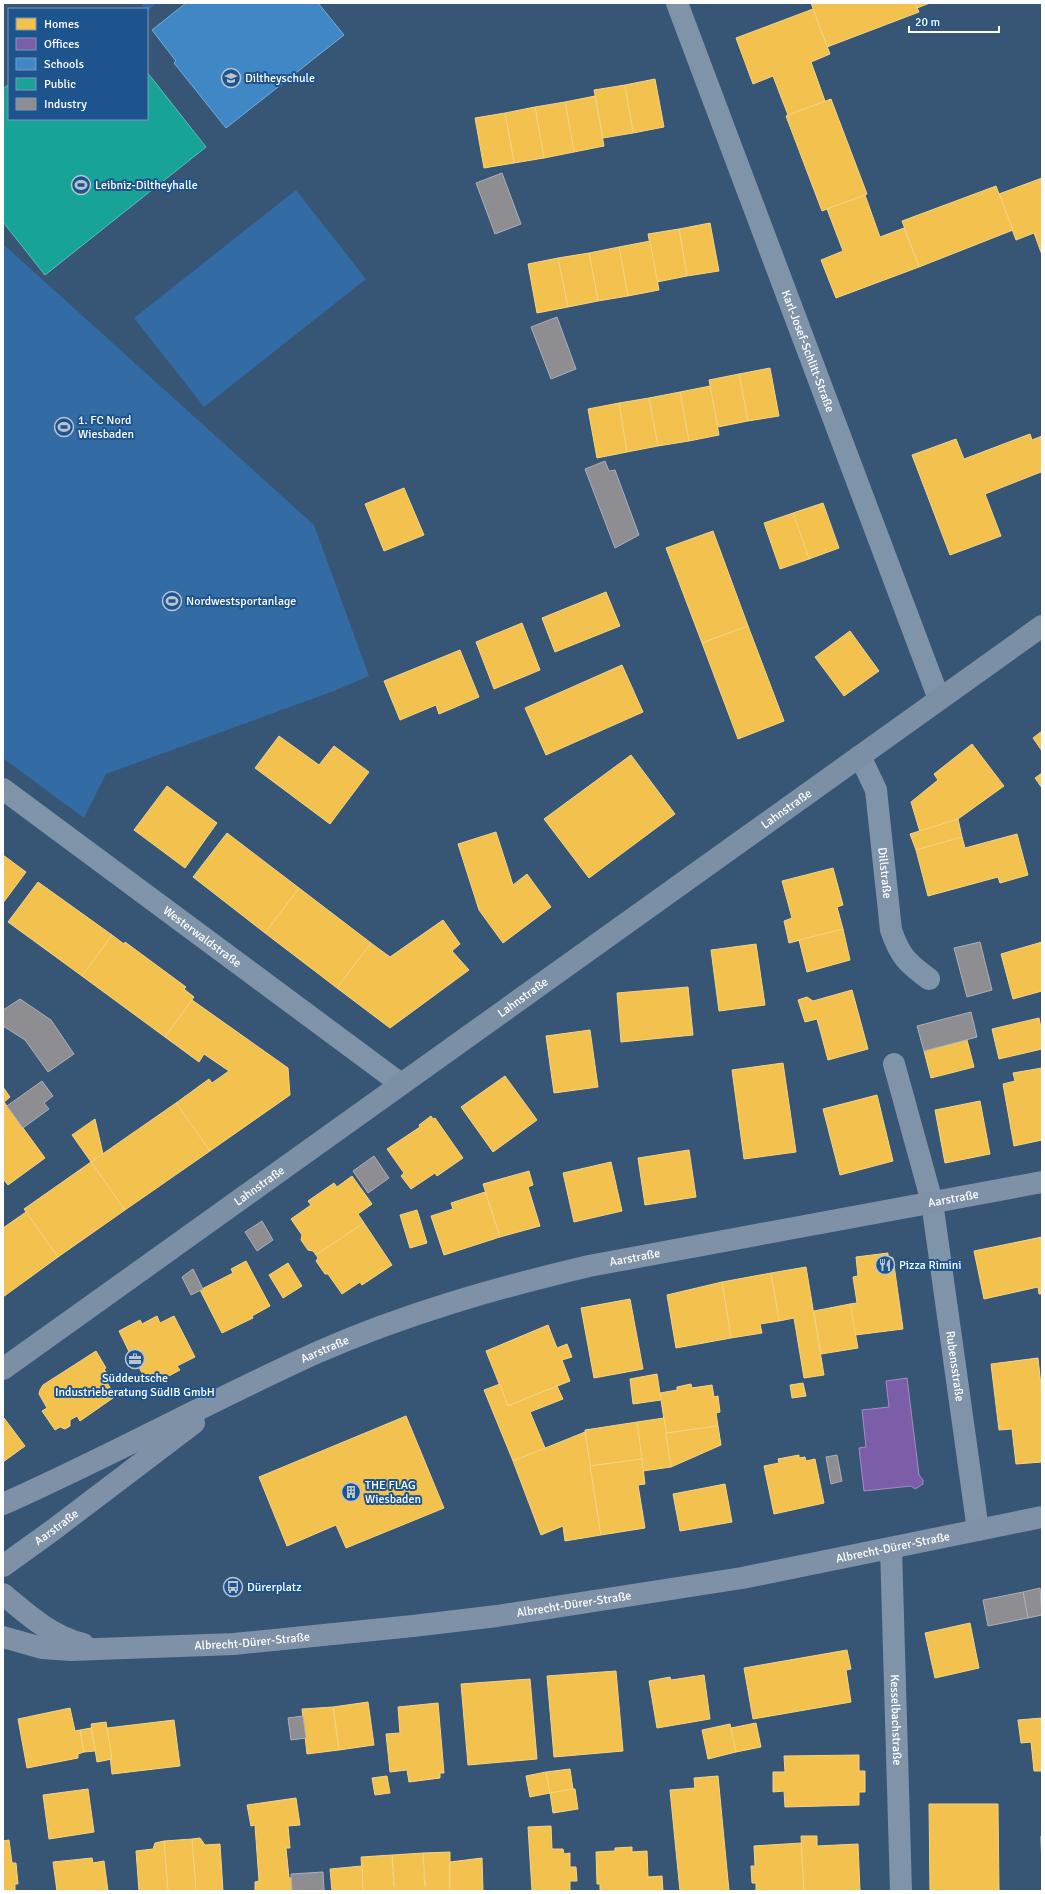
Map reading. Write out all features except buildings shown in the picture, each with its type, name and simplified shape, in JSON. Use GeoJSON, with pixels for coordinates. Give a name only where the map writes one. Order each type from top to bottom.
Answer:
{"type":"FeatureCollection","features":[{"type":"Feature","properties":{"kind":"main road","name":"Aarstraße"},"geometry":{"type":"LineString","coordinates":[[3,1504],[317,1353],[393,1322],[458,1300],[523,1281],[589,1266],[1042,1182]]}},
{"type":"Feature","properties":{"kind":"main road","name":"Aarstraße"},"geometry":{"type":"LineString","coordinates":[[3,1566],[54,1530],[193,1423],[243,1388]]}},
{"type":"Feature","properties":{"kind":"main road","name":"Albrecht-Dürer-Straße"},"geometry":{"type":"LineString","coordinates":[[3,1637],[42,1648],[71,1650],[99,1648],[177,1647],[234,1644],[498,1616],[742,1578],[1042,1516]]}},
{"type":"Feature","properties":{"kind":"main road","name":"Albrecht-Dürer-Straße"},"geometry":{"type":"LineString","coordinates":[[3,1594],[38,1623],[52,1632],[75,1642],[99,1648]]}},
{"type":"Feature","properties":{"kind":"street","name":"Karl-Josef-Schlitt-Straße"},"geometry":{"type":"LineString","coordinates":[[677,3],[939,699]]}},
{"type":"Feature","properties":{"kind":"street","name":"Lahnstraße"},"geometry":{"type":"LineString","coordinates":[[3,1369],[1042,626]]}},
{"type":"Feature","properties":{"kind":"street","name":"Dillstraße"},"geometry":{"type":"LineString","coordinates":[[860,756],[876,790],[891,930],[898,950],[911,965],[928,979]]}},
{"type":"Feature","properties":{"kind":"street","name":"Westerwaldstraße"},"geometry":{"type":"LineString","coordinates":[[3,789],[401,1084]]}},
{"type":"Feature","properties":{"kind":"street"},"geometry":{"type":"LineString","coordinates":[[894,1064],[932,1202]]}},
{"type":"Feature","properties":{"kind":"street","name":"Rubensstraße"},"geometry":{"type":"LineString","coordinates":[[932,1202],[978,1530]]}},
{"type":"Feature","properties":{"kind":"street","name":"Kesselbachstraße"},"geometry":{"type":"LineString","coordinates":[[891,1548],[900,1891]]}},
{"type":"Feature","properties":{"kind":"shaded area"},"geometry":{"type":"Polygon","coordinates":[[[140,3],[157,3],[148,10],[148,8],[144,8],[140,3]]]}},
{"type":"Feature","properties":{"kind":"shaded area"},"geometry":{"type":"Polygon","coordinates":[[[296,190],[366,279],[204,407],[134,318],[296,190]]]}},
{"type":"Feature","properties":{"kind":"shaded area","name":"Nordwestsportanlage"},"geometry":{"type":"Polygon","coordinates":[[[3,244],[314,525],[369,676],[334,691],[106,774],[84,818],[3,758],[3,244]]]}},
{"type":"Feature","properties":{"kind":"place","name":"Diltheyschule"},"geometry":{"type":"Point","coordinates":[231,78]}},
{"type":"Feature","properties":{"kind":"place","name":"Leibniz-Diltheyhalle"},"geometry":{"type":"Point","coordinates":[81,185]}},
{"type":"Feature","properties":{"kind":"place","name":"1. FC Nord Wiesbaden"},"geometry":{"type":"Point","coordinates":[64,427]}},
{"type":"Feature","properties":{"kind":"place","name":"Nordwestsportanlage"},"geometry":{"type":"Point","coordinates":[172,601]}},
{"type":"Feature","properties":{"kind":"place","name":"Pizza Rimini"},"geometry":{"type":"Point","coordinates":[885,1265]}},
{"type":"Feature","properties":{"kind":"place","name":"Süddeutsche Industrieberatung SüdIB GmbH"},"geometry":{"type":"Point","coordinates":[135,1359]}},
{"type":"Feature","properties":{"kind":"place","name":"THE FLAG Wiesbaden"},"geometry":{"type":"Point","coordinates":[351,1492]}},
{"type":"Feature","properties":{"kind":"place","name":"Dürerplatz"},"geometry":{"type":"Point","coordinates":[233,1587]}}]}
